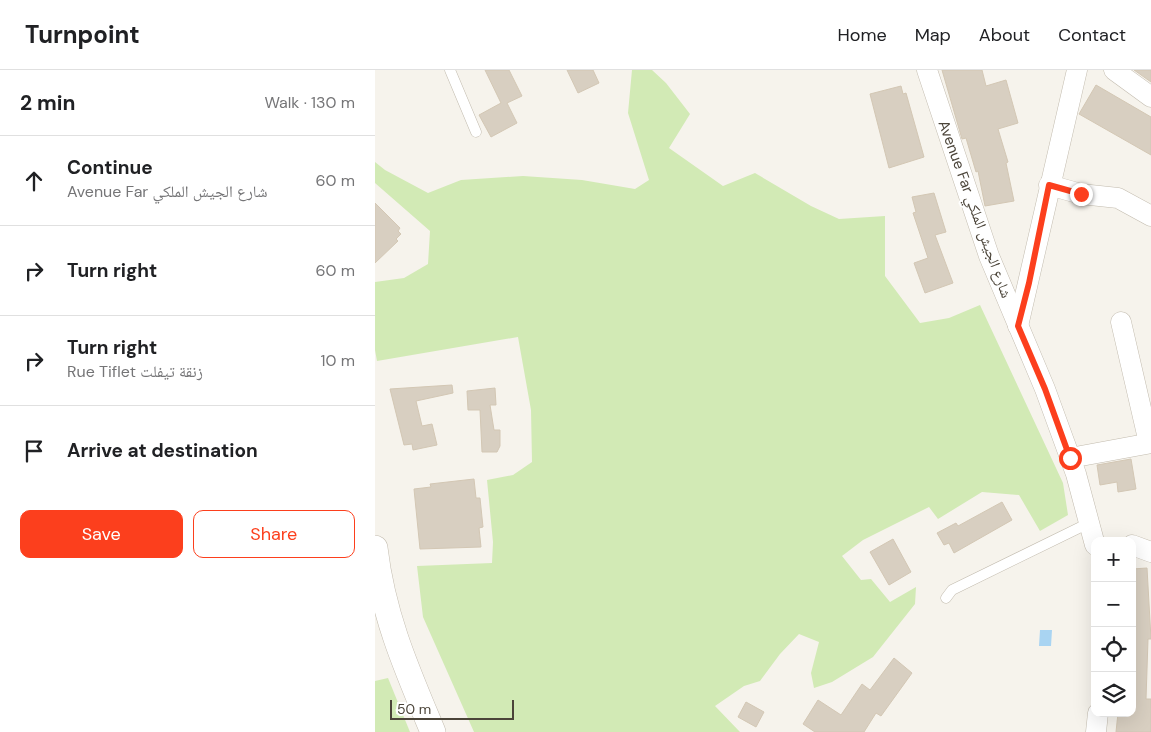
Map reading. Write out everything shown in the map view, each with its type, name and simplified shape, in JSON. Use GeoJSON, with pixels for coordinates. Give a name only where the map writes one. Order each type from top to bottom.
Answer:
{"type":"FeatureCollection","features":[{"type":"Feature","properties":{"kind":"street","name":"Avenue Far شارع الجيش الملكي"},"geometry":{"type":"LineString","coordinates":[[927,70],[980,232],[1045,389],[1070,458],[1093,537]]}},
{"type":"Feature","properties":{"kind":"street"},"geometry":{"type":"LineString","coordinates":[[1018,326],[1077,70]]}},
{"type":"Feature","properties":{"kind":"street"},"geometry":{"type":"LineString","coordinates":[[1114,70],[1151,97]]}},
{"type":"Feature","properties":{"kind":"street"},"geometry":{"type":"LineString","coordinates":[[1049,185],[1081,194],[1118,198],[1151,216]]}},
{"type":"Feature","properties":{"kind":"street"},"geometry":{"type":"LineString","coordinates":[[1070,458],[1150,443],[1121,322]]}},
{"type":"Feature","properties":{"kind":"street"},"geometry":{"type":"LineString","coordinates":[[1136,546],[1151,552]]}},
{"type":"Feature","properties":{"kind":"street"},"geometry":{"type":"LineString","coordinates":[[375,548],[378,578],[387,617],[433,732]]}},
{"type":"Feature","properties":{"kind":"street"},"geometry":{"type":"LineString","coordinates":[[1096,732],[1098,717]]}},
{"type":"Feature","properties":{"kind":"lane"},"geometry":{"type":"LineString","coordinates":[[450,70],[476,132]]}},
{"type":"Feature","properties":{"kind":"lane"},"geometry":{"type":"LineString","coordinates":[[946,598],[952,590],[1089,522]]}},
{"type":"Feature","properties":{"kind":"green space"},"geometry":{"type":"Polygon","coordinates":[[[632,70],[652,70],[666,83],[690,114],[669,148],[723,186],[755,173],[811,206],[839,219],[885,216],[885,276],[920,323],[949,318],[980,305],[1063,483],[1068,515],[1040,531],[1019,495],[982,492],[938,519],[929,507],[863,540],[842,556],[861,580],[871,579],[890,602],[916,587],[915,604],[873,657],[832,682],[814,688],[811,673],[819,642],[799,634],[780,654],[760,681],[744,686],[715,706],[740,732],[474,732],[423,617],[417,566],[492,563],[493,542],[487,480],[513,475],[532,462],[531,410],[518,337],[377,361],[375,350],[375,282],[404,278],[428,264],[430,231],[375,183],[375,162],[385,170],[428,193],[461,180],[523,176],[582,180],[635,189],[649,180],[628,113],[632,70]]]}},
{"type":"Feature","properties":{"kind":"green space"},"geometry":{"type":"Polygon","coordinates":[[[388,678],[410,732],[375,732],[375,681],[388,678]]]}},
{"type":"Feature","properties":{"kind":"water"},"geometry":{"type":"Polygon","coordinates":[[[1040,630],[1052,630],[1051,646],[1039,646],[1040,630]]]}},
{"type":"Feature","properties":{"kind":"building"},"geometry":{"type":"Polygon","coordinates":[[[485,70],[509,70],[522,96],[507,103],[517,123],[491,137],[479,115],[501,103],[485,70]]]}},
{"type":"Feature","properties":{"kind":"building"},"geometry":{"type":"Polygon","coordinates":[[[567,70],[593,70],[599,83],[578,93],[567,70]]]}},
{"type":"Feature","properties":{"kind":"building"},"geometry":{"type":"Polygon","coordinates":[[[942,70],[982,70],[986,86],[1006,80],[1018,123],[998,129],[1008,162],[1006,163],[1014,201],[985,206],[978,171],[976,172],[966,138],[962,139],[942,70]]]}},
{"type":"Feature","properties":{"kind":"building"},"geometry":{"type":"Polygon","coordinates":[[[1134,70],[1151,70],[1151,82],[1134,70]]]}},
{"type":"Feature","properties":{"kind":"building"},"geometry":{"type":"Polygon","coordinates":[[[1096,85],[1151,117],[1151,155],[1079,114],[1096,85]]]}},
{"type":"Feature","properties":{"kind":"building"},"geometry":{"type":"Polygon","coordinates":[[[901,86],[903,94],[906,93],[924,157],[889,168],[870,94],[901,86]]]}},
{"type":"Feature","properties":{"kind":"building"},"geometry":{"type":"Polygon","coordinates":[[[934,193],[946,232],[935,235],[953,283],[925,293],[914,263],[928,258],[913,213],[916,212],[912,197],[934,193]]]}},
{"type":"Feature","properties":{"kind":"building"},"geometry":{"type":"Polygon","coordinates":[[[375,203],[400,228],[398,231],[401,234],[396,239],[398,241],[375,263],[375,203]]]}},
{"type":"Feature","properties":{"kind":"building"},"geometry":{"type":"Polygon","coordinates":[[[452,385],[453,393],[416,401],[422,426],[432,424],[437,445],[413,450],[412,444],[404,445],[390,389],[452,385]]]}},
{"type":"Feature","properties":{"kind":"building"},"geometry":{"type":"Polygon","coordinates":[[[495,388],[496,405],[490,405],[494,430],[500,430],[500,446],[497,452],[482,452],[480,410],[468,410],[467,391],[495,388]]]}},
{"type":"Feature","properties":{"kind":"building"},"geometry":{"type":"Polygon","coordinates":[[[1131,459],[1136,489],[1118,492],[1117,482],[1100,485],[1097,465],[1131,459]]]}},
{"type":"Feature","properties":{"kind":"building"},"geometry":{"type":"Polygon","coordinates":[[[474,479],[476,498],[480,498],[483,527],[479,528],[481,547],[420,549],[414,489],[431,487],[430,484],[474,479]]]}},
{"type":"Feature","properties":{"kind":"building"},"geometry":{"type":"Polygon","coordinates":[[[1002,502],[1012,520],[954,553],[949,543],[944,545],[937,533],[956,523],[958,526],[1002,502]]]}},
{"type":"Feature","properties":{"kind":"building"},"geometry":{"type":"Polygon","coordinates":[[[893,539],[911,572],[889,585],[870,552],[893,539]]]}},
{"type":"Feature","properties":{"kind":"building"},"geometry":{"type":"Polygon","coordinates":[[[1147,568],[1151,639],[1148,639],[1146,699],[1151,699],[1151,732],[1116,732],[1118,717],[1136,717],[1136,569],[1147,568]]]}},
{"type":"Feature","properties":{"kind":"building"},"geometry":{"type":"Polygon","coordinates":[[[894,658],[912,673],[881,716],[876,713],[864,732],[815,732],[803,724],[818,700],[841,715],[862,684],[870,690],[894,658]]]}},
{"type":"Feature","properties":{"kind":"building"},"geometry":{"type":"Polygon","coordinates":[[[746,702],[764,712],[756,727],[738,717],[746,702]]]}},
{"type":"Feature","properties":{"kind":"route"},"geometry":{"type":"LineString","coordinates":[[1070,458],[1045,389],[1018,326],[1029,283],[1049,185],[1081,194]]}}]}
